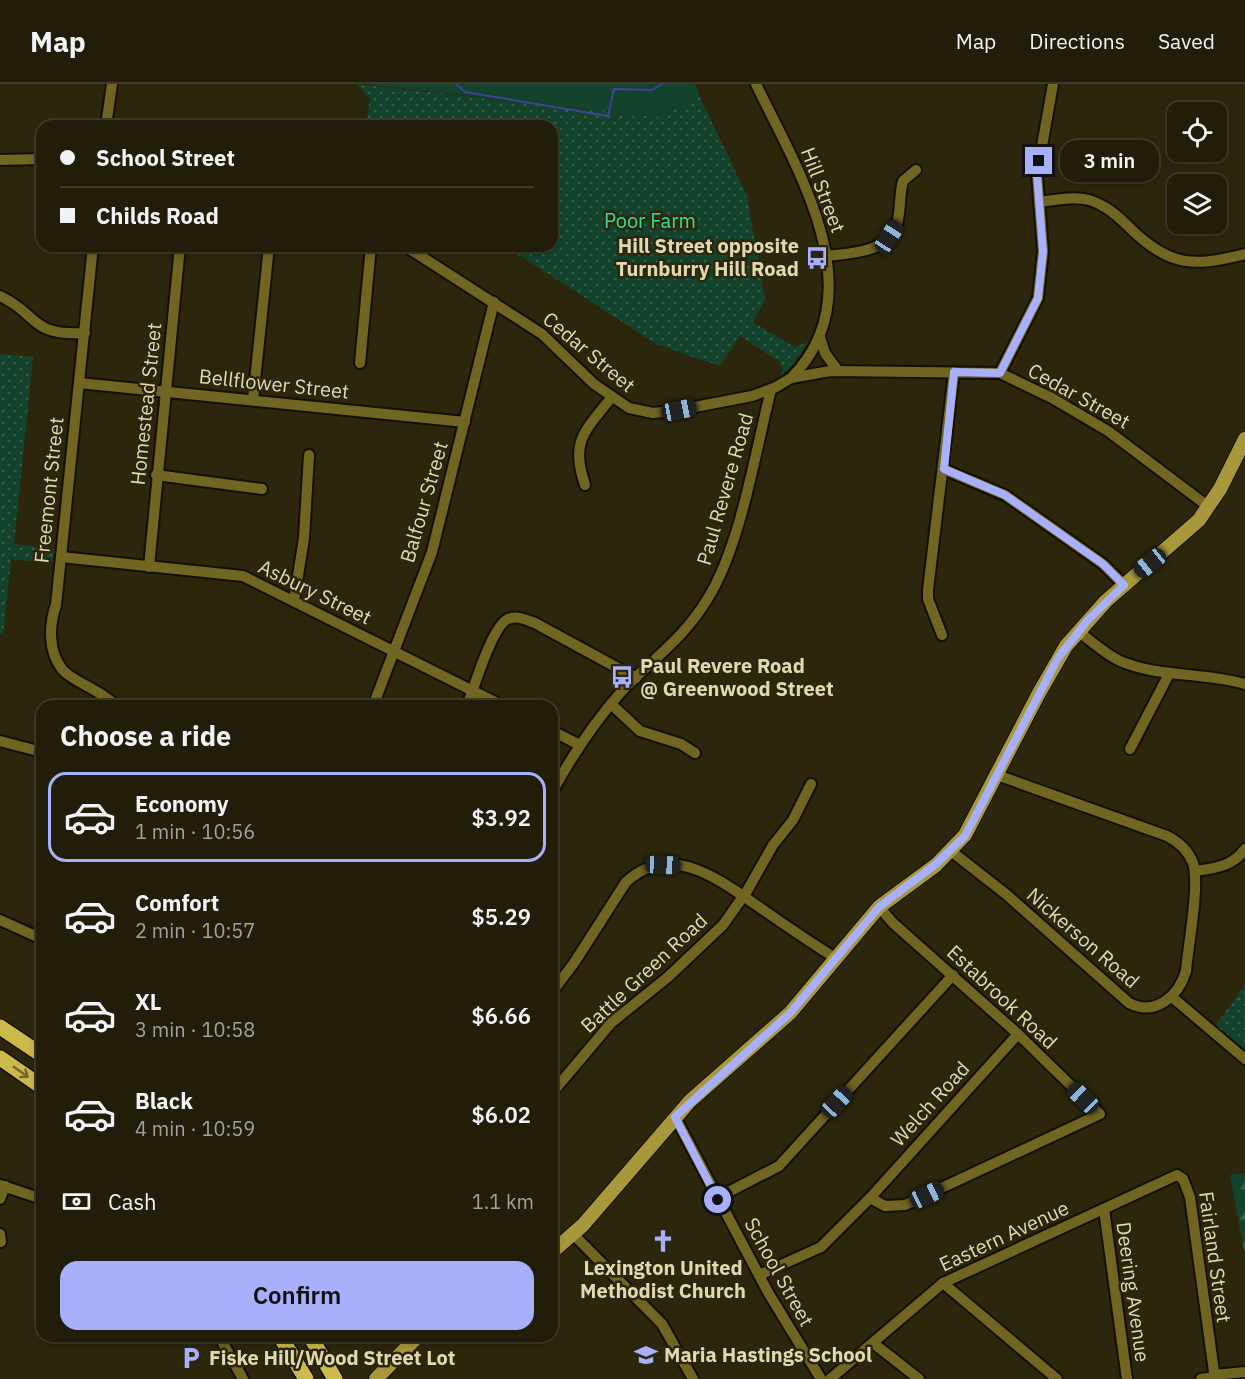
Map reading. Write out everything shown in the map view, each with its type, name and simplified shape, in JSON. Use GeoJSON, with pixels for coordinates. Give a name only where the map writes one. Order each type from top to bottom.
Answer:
{"type":"FeatureCollection","features":[{"type":"Feature","properties":{"kind":"highway"},"geometry":{"type":"LineString","coordinates":[[0,1027],[36,1051]]}},
{"type":"Feature","properties":{"kind":"highway"},"geometry":{"type":"LineString","coordinates":[[0,1058],[36,1083]]}},
{"type":"Feature","properties":{"kind":"highway"},"geometry":{"type":"LineString","coordinates":[[284,1342],[306,1379]]}},
{"type":"Feature","properties":{"kind":"highway"},"geometry":{"type":"LineString","coordinates":[[313,1342],[335,1379]]}},
{"type":"Feature","properties":{"kind":"main road"},"geometry":{"type":"LineString","coordinates":[[558,1247],[573,1234],[675,1117],[790,1013],[879,907],[951,852],[975,819],[1058,658],[1078,631],[1124,585],[1189,530],[1209,507],[1245,439]]}},
{"type":"Feature","properties":{"kind":"main road"},"geometry":{"type":"LineString","coordinates":[[376,1379],[412,1342]]}},
{"type":"Feature","properties":{"kind":"street"},"geometry":{"type":"LineString","coordinates":[[107,120],[112,84]]}},
{"type":"Feature","properties":{"kind":"street","name":"Hill Street"},"geometry":{"type":"LineString","coordinates":[[756,84],[814,206],[827,256],[827,302],[820,337],[811,354],[791,378]]}},
{"type":"Feature","properties":{"kind":"street"},"geometry":{"type":"LineString","coordinates":[[1000,373],[1038,298],[1043,252],[1037,174],[1053,84]]}},
{"type":"Feature","properties":{"kind":"street"},"geometry":{"type":"LineString","coordinates":[[0,160],[36,159]]}},
{"type":"Feature","properties":{"kind":"street"},"geometry":{"type":"LineString","coordinates":[[827,256],[867,250],[880,245],[889,237],[897,225],[903,181],[916,170]]}},
{"type":"Feature","properties":{"kind":"street"},"geometry":{"type":"LineString","coordinates":[[1039,202],[1066,198],[1088,200],[1106,208],[1146,243],[1185,262],[1199,263],[1245,254]]}},
{"type":"Feature","properties":{"kind":"street","name":"Freemont Street"},"geometry":{"type":"LineString","coordinates":[[92,252],[56,605],[50,623],[53,647],[62,670],[111,700]]}},
{"type":"Feature","properties":{"kind":"street","name":"Homestead Street"},"geometry":{"type":"LineString","coordinates":[[149,567],[156,475],[167,390],[179,252]]}},
{"type":"Feature","properties":{"kind":"street"},"geometry":{"type":"LineString","coordinates":[[253,400],[268,252]]}},
{"type":"Feature","properties":{"kind":"street"},"geometry":{"type":"LineString","coordinates":[[360,363],[370,252]]}},
{"type":"Feature","properties":{"kind":"street","name":"Cedar Street"},"geometry":{"type":"LineString","coordinates":[[415,252],[542,334],[611,398],[633,409],[662,412],[738,399],[771,390],[791,378],[838,371],[1000,373],[1052,398],[1108,431],[1209,507]]}},
{"type":"Feature","properties":{"kind":"street"},"geometry":{"type":"LineString","coordinates":[[0,296],[40,328],[65,334],[85,333]]}},
{"type":"Feature","properties":{"kind":"street","name":"Balfour Street"},"geometry":{"type":"LineString","coordinates":[[375,700],[432,552],[494,302]]}},
{"type":"Feature","properties":{"kind":"street"},"geometry":{"type":"LineString","coordinates":[[820,337],[825,353],[838,371]]}},
{"type":"Feature","properties":{"kind":"street"},"geometry":{"type":"LineString","coordinates":[[942,635],[928,599],[928,590],[954,372]]}},
{"type":"Feature","properties":{"kind":"street","name":"Bellflower Street"},"geometry":{"type":"LineString","coordinates":[[79,384],[167,390],[465,422]]}},
{"type":"Feature","properties":{"kind":"street","name":"Paul Revere Road"},"geometry":{"type":"LineString","coordinates":[[558,782],[580,745],[611,704],[682,635],[719,578],[733,540],[771,390]]}},
{"type":"Feature","properties":{"kind":"street"},"geometry":{"type":"LineString","coordinates":[[585,485],[578,464],[579,444],[585,431],[611,398]]}},
{"type":"Feature","properties":{"kind":"street"},"geometry":{"type":"LineString","coordinates":[[294,601],[304,538],[309,454]]}},
{"type":"Feature","properties":{"kind":"street"},"geometry":{"type":"LineString","coordinates":[[944,469],[1005,495],[1103,564],[1124,585]]}},
{"type":"Feature","properties":{"kind":"street"},"geometry":{"type":"LineString","coordinates":[[156,475],[261,489]]}},
{"type":"Feature","properties":{"kind":"street","name":"Asbury Street"},"geometry":{"type":"LineString","coordinates":[[61,557],[243,576],[491,700]]}},
{"type":"Feature","properties":{"kind":"street"},"geometry":{"type":"LineString","coordinates":[[469,700],[500,625],[511,618],[519,617],[636,678]]}},
{"type":"Feature","properties":{"kind":"street"},"geometry":{"type":"LineString","coordinates":[[1078,631],[1118,660],[1169,674],[1200,674],[1245,684]]}},
{"type":"Feature","properties":{"kind":"street"},"geometry":{"type":"LineString","coordinates":[[1130,749],[1169,674]]}},
{"type":"Feature","properties":{"kind":"street"},"geometry":{"type":"LineString","coordinates":[[611,704],[640,731],[681,744],[694,753]]}},
{"type":"Feature","properties":{"kind":"street"},"geometry":{"type":"LineString","coordinates":[[558,734],[580,745]]}},
{"type":"Feature","properties":{"kind":"street"},"geometry":{"type":"LineString","coordinates":[[0,741],[36,750]]}},
{"type":"Feature","properties":{"kind":"street"},"geometry":{"type":"LineString","coordinates":[[998,775],[1174,840],[1186,850],[1195,871],[1186,971],[1181,985],[1172,997],[1245,1059]]}},
{"type":"Feature","properties":{"kind":"street","name":"Battle Green Road"},"geometry":{"type":"LineString","coordinates":[[558,1086],[611,1023],[707,941],[743,897],[772,845],[793,820],[812,784]]}},
{"type":"Feature","properties":{"kind":"street"},"geometry":{"type":"LineString","coordinates":[[1195,871],[1223,867],[1238,858],[1245,849]]}},
{"type":"Feature","properties":{"kind":"street","name":"Nickerson Road"},"geometry":{"type":"LineString","coordinates":[[951,852],[1007,895],[1129,1003],[1139,1007],[1154,1006],[1172,997]]}},
{"type":"Feature","properties":{"kind":"street"},"geometry":{"type":"LineString","coordinates":[[558,984],[580,955],[626,882],[637,872],[663,865],[679,865],[715,878],[835,958]]}},
{"type":"Feature","properties":{"kind":"street","name":"Estabrook Road"},"geometry":{"type":"LineString","coordinates":[[870,1198],[885,1206],[905,1205],[1100,1114],[1018,1034],[893,923],[879,907]]}},
{"type":"Feature","properties":{"kind":"street"},"geometry":{"type":"LineString","coordinates":[[0,920],[36,936]]}},
{"type":"Feature","properties":{"kind":"street"},"geometry":{"type":"LineString","coordinates":[[717,1198],[779,1166],[952,975]]}},
{"type":"Feature","properties":{"kind":"street","name":"Welch Road"},"geometry":{"type":"LineString","coordinates":[[759,1275],[821,1247],[870,1198],[1018,1034]]}},
{"type":"Feature","properties":{"kind":"street","name":"School Street"},"geometry":{"type":"LineString","coordinates":[[675,1117],[759,1275],[821,1379]]}},
{"type":"Feature","properties":{"kind":"street","name":"Eastern Avenue"},"geometry":{"type":"LineString","coordinates":[[830,1379],[943,1283],[1170,1178],[1177,1175],[1181,1177]]}},
{"type":"Feature","properties":{"kind":"street","name":"Fairland Street"},"geometry":{"type":"LineString","coordinates":[[1181,1177],[1190,1197],[1215,1377]]}},
{"type":"Feature","properties":{"kind":"street"},"geometry":{"type":"LineString","coordinates":[[0,1199],[2,1185],[36,1197]]}},
{"type":"Feature","properties":{"kind":"street","name":"Deering Avenue"},"geometry":{"type":"LineString","coordinates":[[1104,1209],[1127,1379]]}},
{"type":"Feature","properties":{"kind":"street"},"geometry":{"type":"LineString","coordinates":[[573,1234],[662,1324],[693,1379]]}},
{"type":"Feature","properties":{"kind":"street"},"geometry":{"type":"LineString","coordinates":[[943,1283],[1057,1379]]}},
{"type":"Feature","properties":{"kind":"street"},"geometry":{"type":"LineString","coordinates":[[222,1342],[243,1379]]}},
{"type":"Feature","properties":{"kind":"street"},"geometry":{"type":"LineString","coordinates":[[873,1342],[919,1379]]}},
{"type":"Feature","properties":{"kind":"street"},"geometry":{"type":"LineString","coordinates":[[1200,1379],[1245,1372]]}},
{"type":"Feature","properties":{"kind":"green space","name":"Poor Farm"},"geometry":{"type":"Polygon","coordinates":[[[356,84],[657,117],[700,97],[747,196],[765,301],[752,322],[795,347],[808,342],[793,364],[779,378],[782,372],[780,362],[740,336],[720,366],[658,345],[514,252],[558,252],[558,120],[367,120],[370,98],[356,84]]]}},
{"type":"Feature","properties":{"kind":"green space"},"geometry":{"type":"Polygon","coordinates":[[[364,84],[695,84],[700,97],[657,117],[364,84]]]}},
{"type":"Feature","properties":{"kind":"green space"},"geometry":{"type":"Polygon","coordinates":[[[0,354],[33,357],[14,544],[54,549],[52,563],[11,559],[3,635],[0,635],[0,354]]]}},
{"type":"Feature","properties":{"kind":"green space"},"geometry":{"type":"Polygon","coordinates":[[[1245,985],[1245,1052],[1215,1026],[1245,985]]]}},
{"type":"Feature","properties":{"kind":"green space"},"geometry":{"type":"Polygon","coordinates":[[[1245,1173],[1245,1251],[1244,1251],[1230,1175],[1245,1173]]]}},
{"type":"Feature","properties":{"kind":"waterway"},"geometry":{"type":"LineString","coordinates":[[456,84],[465,92],[608,116],[614,89],[652,90],[662,84]]}},
{"type":"Feature","properties":{"kind":"place","name":"Hill Street opposite Turnburry Hill Road"},"geometry":{"type":"Point","coordinates":[817,258]}},
{"type":"Feature","properties":{"kind":"place","name":"Paul Revere Road @ Greenwood Street"},"geometry":{"type":"Point","coordinates":[622,677]}},
{"type":"Feature","properties":{"kind":"place","name":"Lexington United Methodist Church"},"geometry":{"type":"Point","coordinates":[663,1241]}},
{"type":"Feature","properties":{"kind":"place","name":"Maria Hastings School"},"geometry":{"type":"Point","coordinates":[646,1355]}},
{"type":"Feature","properties":{"kind":"place","name":"Fiske Hill/Wood Street Lot"},"geometry":{"type":"Point","coordinates":[191,1358]}},
{"type":"Feature","properties":{"kind":"route"},"geometry":{"type":"LineString","coordinates":[[718,1200],[675,1117],[690,1101],[790,1013],[860,926],[879,907],[951,852],[965,836],[1058,658],[1087,621],[1124,585],[1103,564],[1005,495],[977,481],[944,469],[954,372],[1000,373],[1038,298],[1043,252],[1037,174],[1039,161]]}}]}
